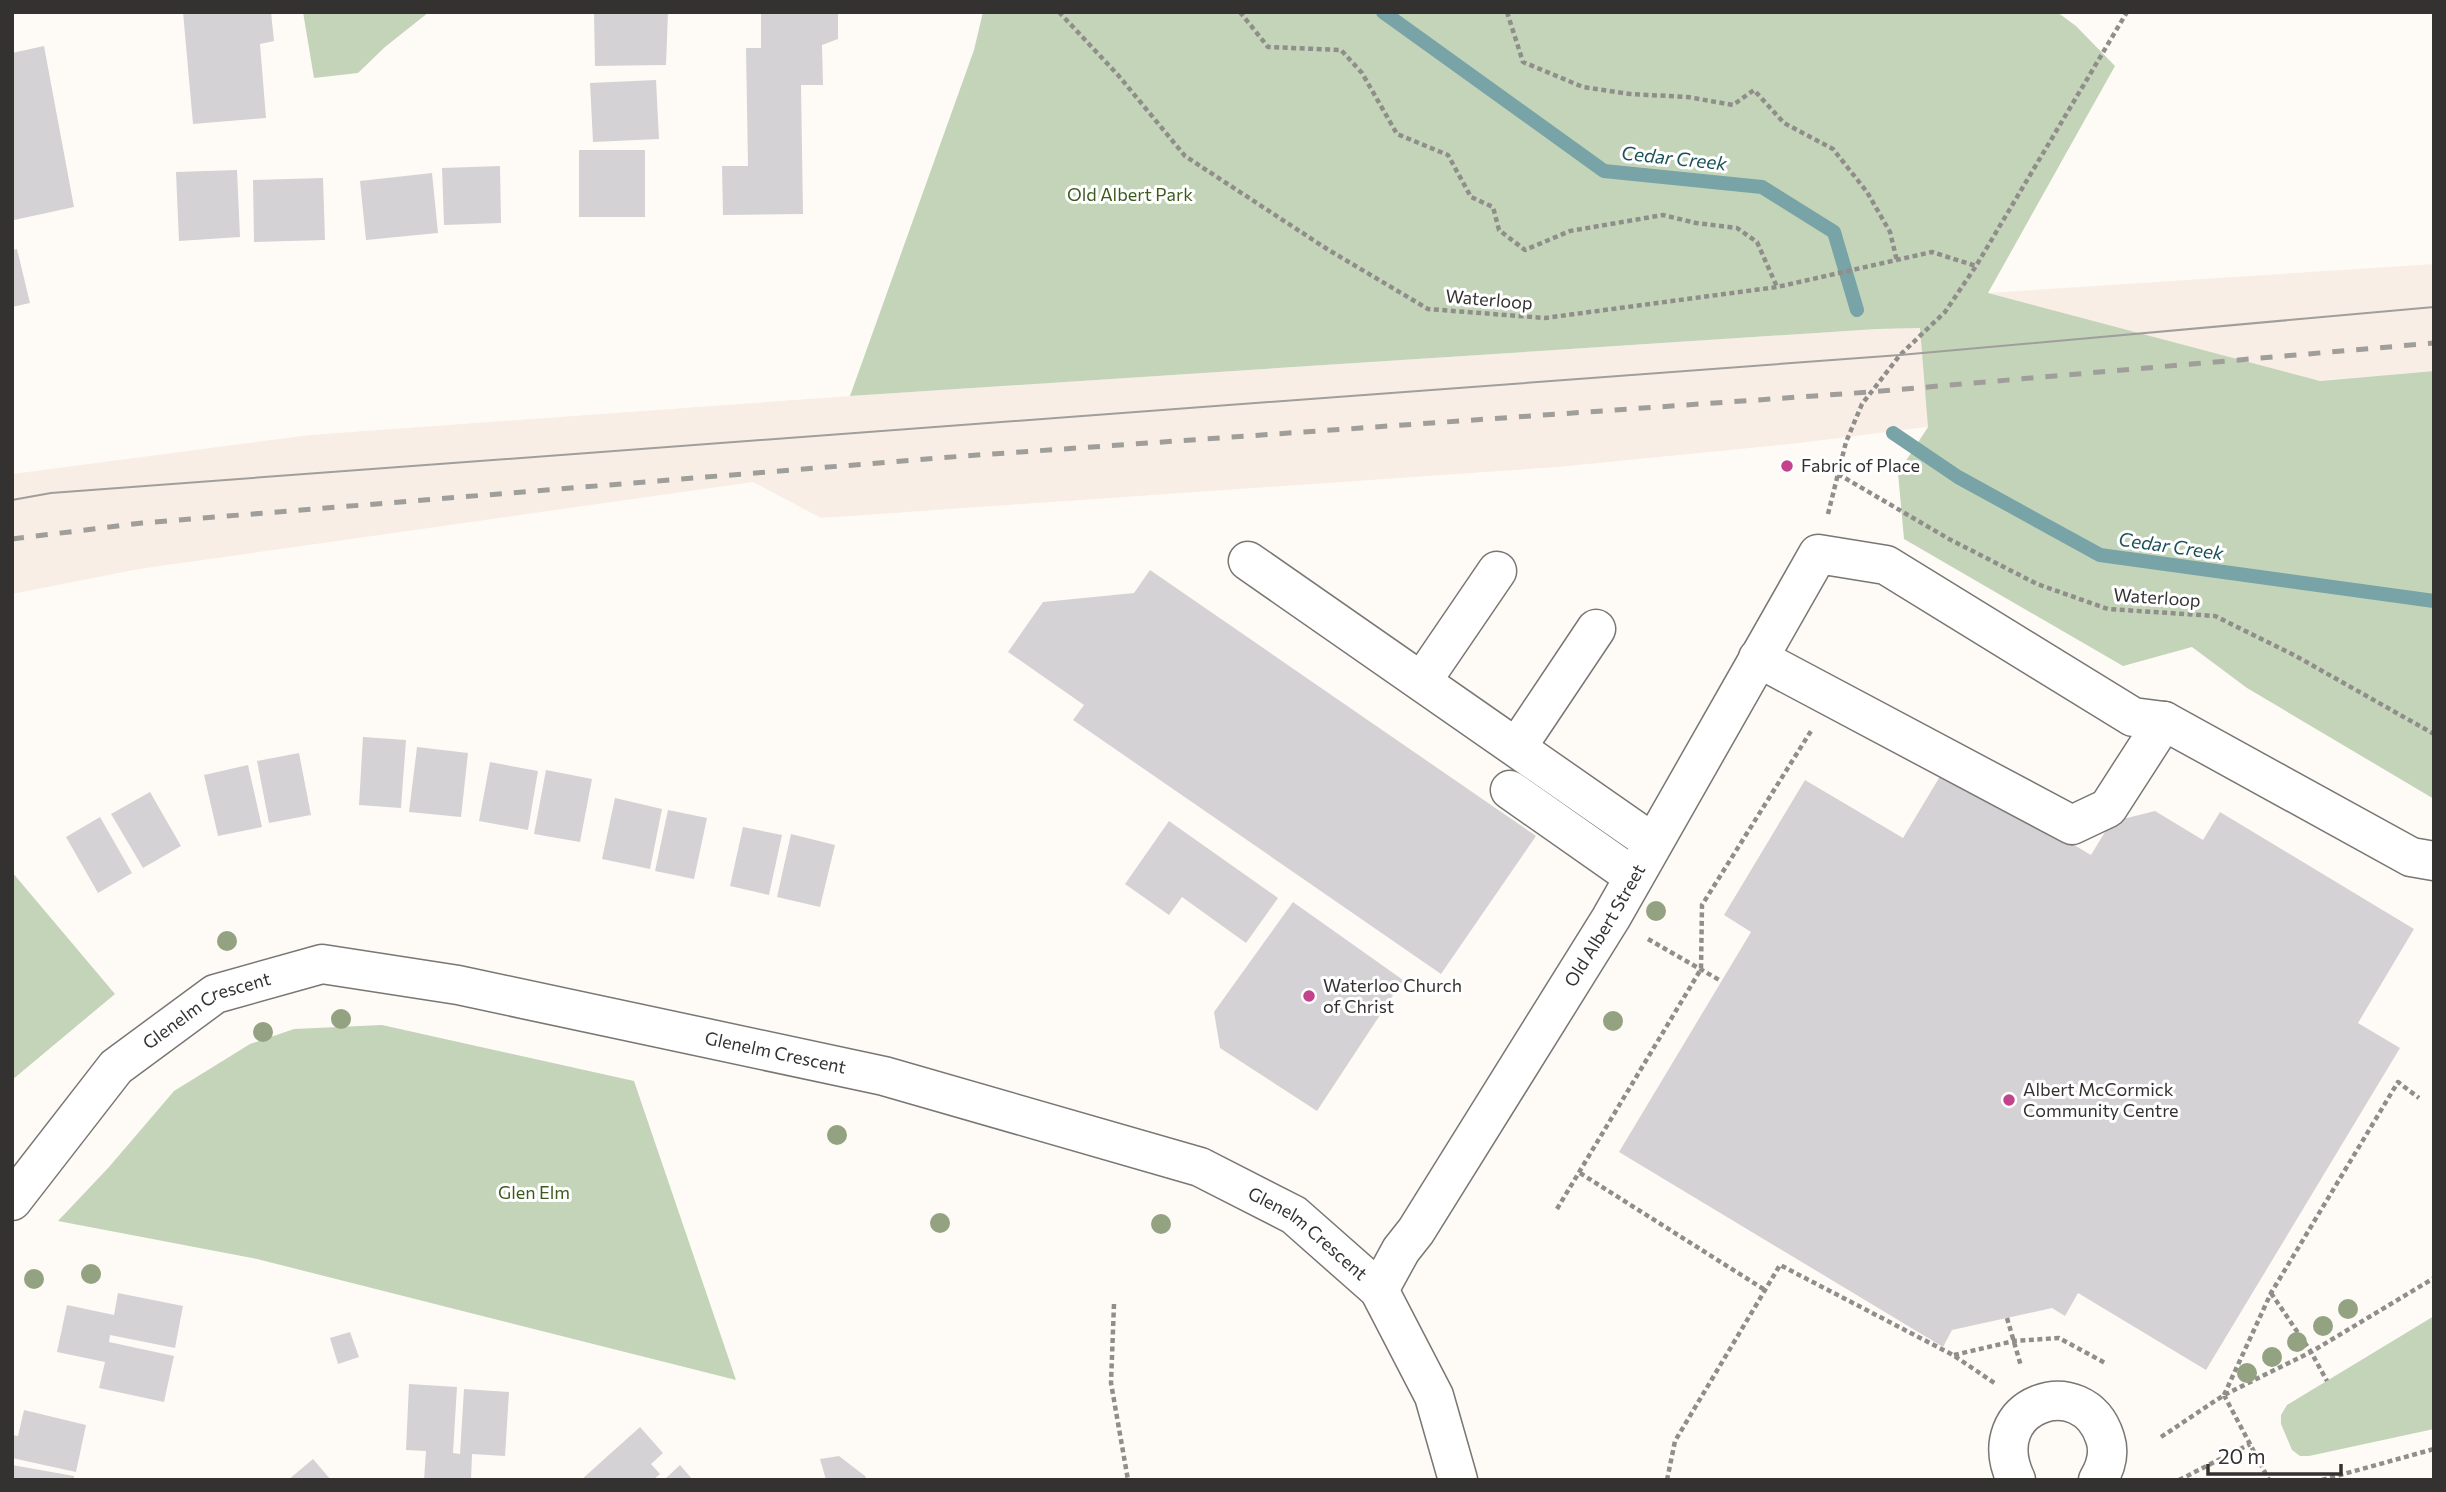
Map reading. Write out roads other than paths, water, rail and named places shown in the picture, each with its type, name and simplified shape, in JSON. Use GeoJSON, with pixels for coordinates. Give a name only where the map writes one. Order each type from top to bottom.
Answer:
{"type":"FeatureCollection","features":[{"type":"Feature","properties":{"kind":"street","name":"Old Albert Street"},"geometry":{"type":"LineString","coordinates":[[1379,1290],[1401,1250],[1416,1231],[1611,918],[1818,554],[1886,565],[2133,717],[2164,721]]}},
{"type":"Feature","properties":{"kind":"street"},"geometry":{"type":"LineString","coordinates":[[1248,561],[1653,843]]}},
{"type":"Feature","properties":{"kind":"street"},"geometry":{"type":"LineString","coordinates":[[1422,681],[1497,572]]}},
{"type":"Feature","properties":{"kind":"street"},"geometry":{"type":"LineString","coordinates":[[1517,747],[1595,629]]}},
{"type":"Feature","properties":{"kind":"street"},"geometry":{"type":"LineString","coordinates":[[1758,658],[2072,825],[2108,808],[2164,721],[2411,858],[2434,861]]}},
{"type":"Feature","properties":{"kind":"street"},"geometry":{"type":"LineString","coordinates":[[1510,790],[1634,877]]}},
{"type":"Feature","properties":{"kind":"street","name":"Glenelm Crescent"},"geometry":{"type":"LineString","coordinates":[[12,1201],[116,1067],[215,994],[322,964],[458,985],[884,1076],[1200,1167],[1294,1215],[1379,1290],[1434,1396],[1458,1480]]}},
{"type":"Feature","properties":{"kind":"street"},"geometry":{"type":"LineString","coordinates":[[2016,1480],[2009,1465],[2007,1449],[2010,1433],[2019,1418],[2031,1408],[2047,1402],[2064,1401],[2080,1406],[2093,1416],[2102,1430],[2107,1446],[2105,1474]]}},
{"type":"Feature","properties":{"kind":"waterway","name":"Cedar Creek"},"geometry":{"type":"LineString","coordinates":[[1383,12],[1604,171],[1762,187],[1834,232],[1857,310]]}},
{"type":"Feature","properties":{"kind":"waterway","name":"Cedar Creek"},"geometry":{"type":"LineString","coordinates":[[1893,433],[1958,477],[2100,555],[2434,601]]}},
{"type":"Feature","properties":{"kind":"tram line"},"geometry":{"type":"LineString","coordinates":[[12,500],[51,493],[1900,355],[2434,307]]}},
{"type":"Feature","properties":{"kind":"railway"},"geometry":{"type":"LineString","coordinates":[[12,539],[142,523],[964,456],[1870,392],[2434,343]]}},
{"type":"Feature","properties":{"kind":"place","name":"Fabric of Place"},"geometry":{"type":"Point","coordinates":[1787,466]}},
{"type":"Feature","properties":{"kind":"place","name":"Waterloo Church of Christ"},"geometry":{"type":"Point","coordinates":[1309,996]}},
{"type":"Feature","properties":{"kind":"place","name":"Albert McCormick Community Centre"},"geometry":{"type":"Point","coordinates":[2009,1100]}},
{"type":"Feature","properties":{"kind":"park label","name":"Old Albert Park"},"geometry":{"type":"Point","coordinates":[1130,195]}},
{"type":"Feature","properties":{"kind":"park label","name":"Glen Elm"},"geometry":{"type":"Point","coordinates":[534,1193]}}]}
